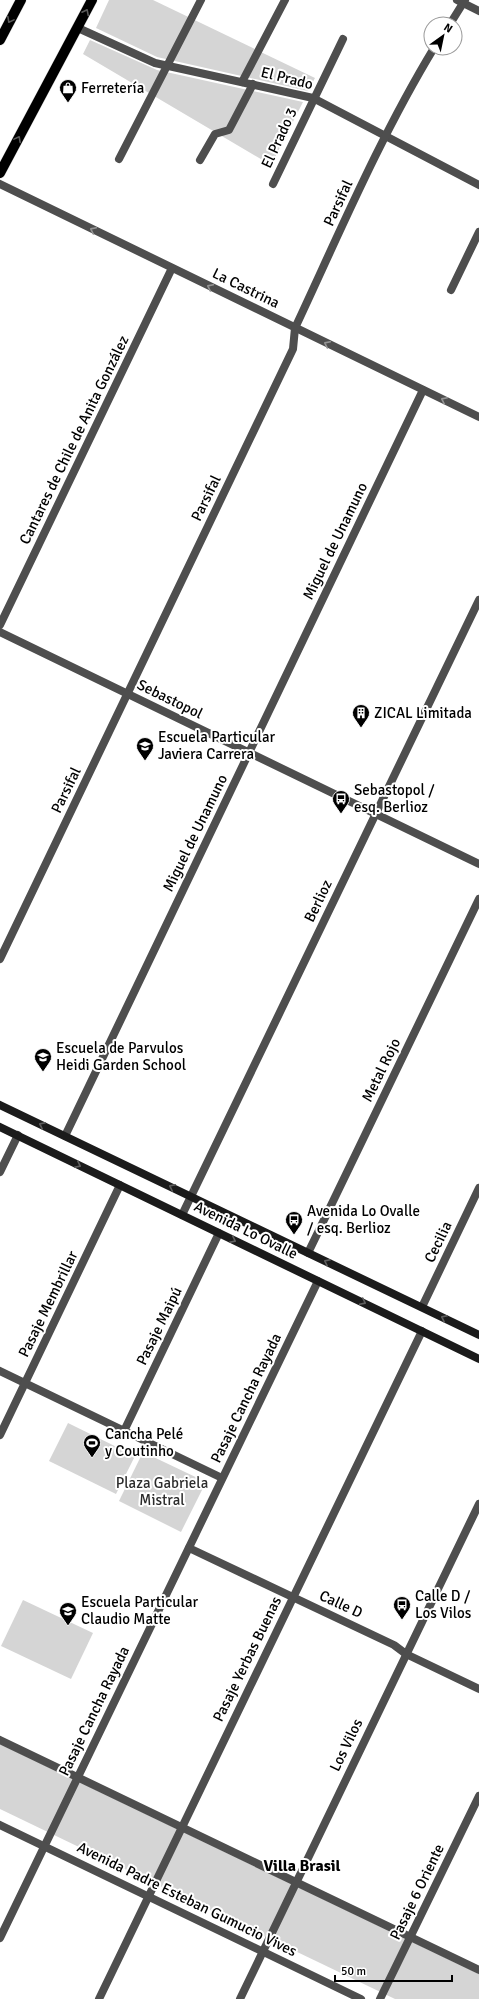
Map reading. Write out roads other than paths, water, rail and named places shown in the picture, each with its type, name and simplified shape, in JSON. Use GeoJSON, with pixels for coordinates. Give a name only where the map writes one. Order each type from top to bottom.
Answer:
{"type":"FeatureCollection","features":[{"type":"Feature","properties":{"kind":"main road"},"geometry":{"type":"LineString","coordinates":[[0,40],[21,0]]}},
{"type":"Feature","properties":{"kind":"main road"},"geometry":{"type":"LineString","coordinates":[[0,173],[92,0]]}},
{"type":"Feature","properties":{"kind":"main road","name":"Avenida Lo Ovalle"},"geometry":{"type":"LineString","coordinates":[[0,1105],[479,1335]]}},
{"type":"Feature","properties":{"kind":"main road","name":"Avenida Lo Ovalle"},"geometry":{"type":"LineString","coordinates":[[0,1127],[479,1359]]}},
{"type":"Feature","properties":{"kind":"street"},"geometry":{"type":"LineString","coordinates":[[119,159],[201,0]]}},
{"type":"Feature","properties":{"kind":"street"},"geometry":{"type":"LineString","coordinates":[[242,82],[285,0]]}},
{"type":"Feature","properties":{"kind":"street"},"geometry":{"type":"LineString","coordinates":[[454,16],[462,1],[479,11]]}},
{"type":"Feature","properties":{"kind":"street","name":"El Prado"},"geometry":{"type":"LineString","coordinates":[[78,28],[148,60],[166,66],[313,98],[479,185]]}},
{"type":"Feature","properties":{"kind":"street","name":"El Prado 3"},"geometry":{"type":"LineString","coordinates":[[273,184],[313,98],[343,39]]}},
{"type":"Feature","properties":{"kind":"street","name":"Parsifal"},"geometry":{"type":"LineString","coordinates":[[0,959],[293,349],[295,328],[385,137],[400,107],[429,56]]}},
{"type":"Feature","properties":{"kind":"street"},"geometry":{"type":"LineString","coordinates":[[200,160],[215,134],[229,130],[253,84]]}},
{"type":"Feature","properties":{"kind":"street","name":"La Castrina"},"geometry":{"type":"LineString","coordinates":[[0,184],[479,417]]}},
{"type":"Feature","properties":{"kind":"street"},"geometry":{"type":"LineString","coordinates":[[451,290],[479,232]]}},
{"type":"Feature","properties":{"kind":"street","name":"Cantares de Chile de Anita González"},"geometry":{"type":"LineString","coordinates":[[0,625],[172,268]]}},
{"type":"Feature","properties":{"kind":"street","name":"Miguel de Unamuno"},"geometry":{"type":"LineString","coordinates":[[65,1136],[423,390]]}},
{"type":"Feature","properties":{"kind":"street","name":"Berlioz"},"geometry":{"type":"LineString","coordinates":[[182,1215],[479,600]]}},
{"type":"Feature","properties":{"kind":"street","name":"Sebastopol"},"geometry":{"type":"LineString","coordinates":[[0,632],[479,864]]}},
{"type":"Feature","properties":{"kind":"street","name":"Metal Rojo"},"geometry":{"type":"LineString","coordinates":[[308,1253],[479,899]]}},
{"type":"Feature","properties":{"kind":"street"},"geometry":{"type":"LineString","coordinates":[[0,1172],[18,1135]]}},
{"type":"Feature","properties":{"kind":"street","name":"Pasaje Membrillar"},"geometry":{"type":"LineString","coordinates":[[0,1435],[120,1185]]}},
{"type":"Feature","properties":{"kind":"street","name":"Cecilia"},"geometry":{"type":"LineString","coordinates":[[422,1307],[479,1188]]}},
{"type":"Feature","properties":{"kind":"street","name":"Pasaje Maipú"},"geometry":{"type":"LineString","coordinates":[[124,1431],[219,1233]]}},
{"type":"Feature","properties":{"kind":"street","name":"Pasaje Cancha Rayada"},"geometry":{"type":"LineString","coordinates":[[0,1938],[318,1280]]}},
{"type":"Feature","properties":{"kind":"street","name":"Pasaje Yerbas Buenas"},"geometry":{"type":"LineString","coordinates":[[99,1999],[422,1331]]}},
{"type":"Feature","properties":{"kind":"street"},"geometry":{"type":"LineString","coordinates":[[0,1371],[222,1478]]}},
{"type":"Feature","properties":{"kind":"street","name":"Los Vilos"},"geometry":{"type":"LineString","coordinates":[[240,1999],[479,1504]]}},
{"type":"Feature","properties":{"kind":"street","name":"Calle D"},"geometry":{"type":"LineString","coordinates":[[189,1548],[394,1645],[406,1654],[479,1689]]}},
{"type":"Feature","properties":{"kind":"street"},"geometry":{"type":"LineString","coordinates":[[0,1740],[479,1970]]}},
{"type":"Feature","properties":{"kind":"street","name":"Pasaje 6 Oriente"},"geometry":{"type":"LineString","coordinates":[[380,1999],[479,1796]]}},
{"type":"Feature","properties":{"kind":"street","name":"Avenida Padre Esteban Gumucio Vives"},"geometry":{"type":"LineString","coordinates":[[0,1825],[361,1999]]}},
{"type":"Feature","properties":{"kind":"place","name":"Ferretería"},"geometry":{"type":"Point","coordinates":[68,103]}},
{"type":"Feature","properties":{"kind":"place","name":"ZICAL Limitada"},"geometry":{"type":"Point","coordinates":[361,728]}},
{"type":"Feature","properties":{"kind":"place","name":"Escuela Particular Javiera Carrera"},"geometry":{"type":"Point","coordinates":[145,761]}},
{"type":"Feature","properties":{"kind":"place","name":"Sebastopol / esq. Berlioz"},"geometry":{"type":"Point","coordinates":[341,814]}},
{"type":"Feature","properties":{"kind":"place","name":"Escuela de Parvulos Heidi Garden School"},"geometry":{"type":"Point","coordinates":[43,1072]}},
{"type":"Feature","properties":{"kind":"place","name":"Avenida Lo Ovalle / esq. Berlioz"},"geometry":{"type":"Point","coordinates":[294,1235]}},
{"type":"Feature","properties":{"kind":"place","name":"Cancha Pelé y Coutinho"},"geometry":{"type":"Point","coordinates":[92,1458]}},
{"type":"Feature","properties":{"kind":"place","name":"Calle D / Los Vilos"},"geometry":{"type":"Point","coordinates":[402,1620]}},
{"type":"Feature","properties":{"kind":"place","name":"Escuela Particular Claudio Matte"},"geometry":{"type":"Point","coordinates":[68,1626]}},
{"type":"Feature","properties":{"kind":"district","name":"Villa Brasil"},"geometry":{"type":"Point","coordinates":[302,1865]}},
{"type":"Feature","properties":{"kind":"park label","name":"Plaza Gabriela Mistral"},"geometry":{"type":"Point","coordinates":[162,1492]}}]}
